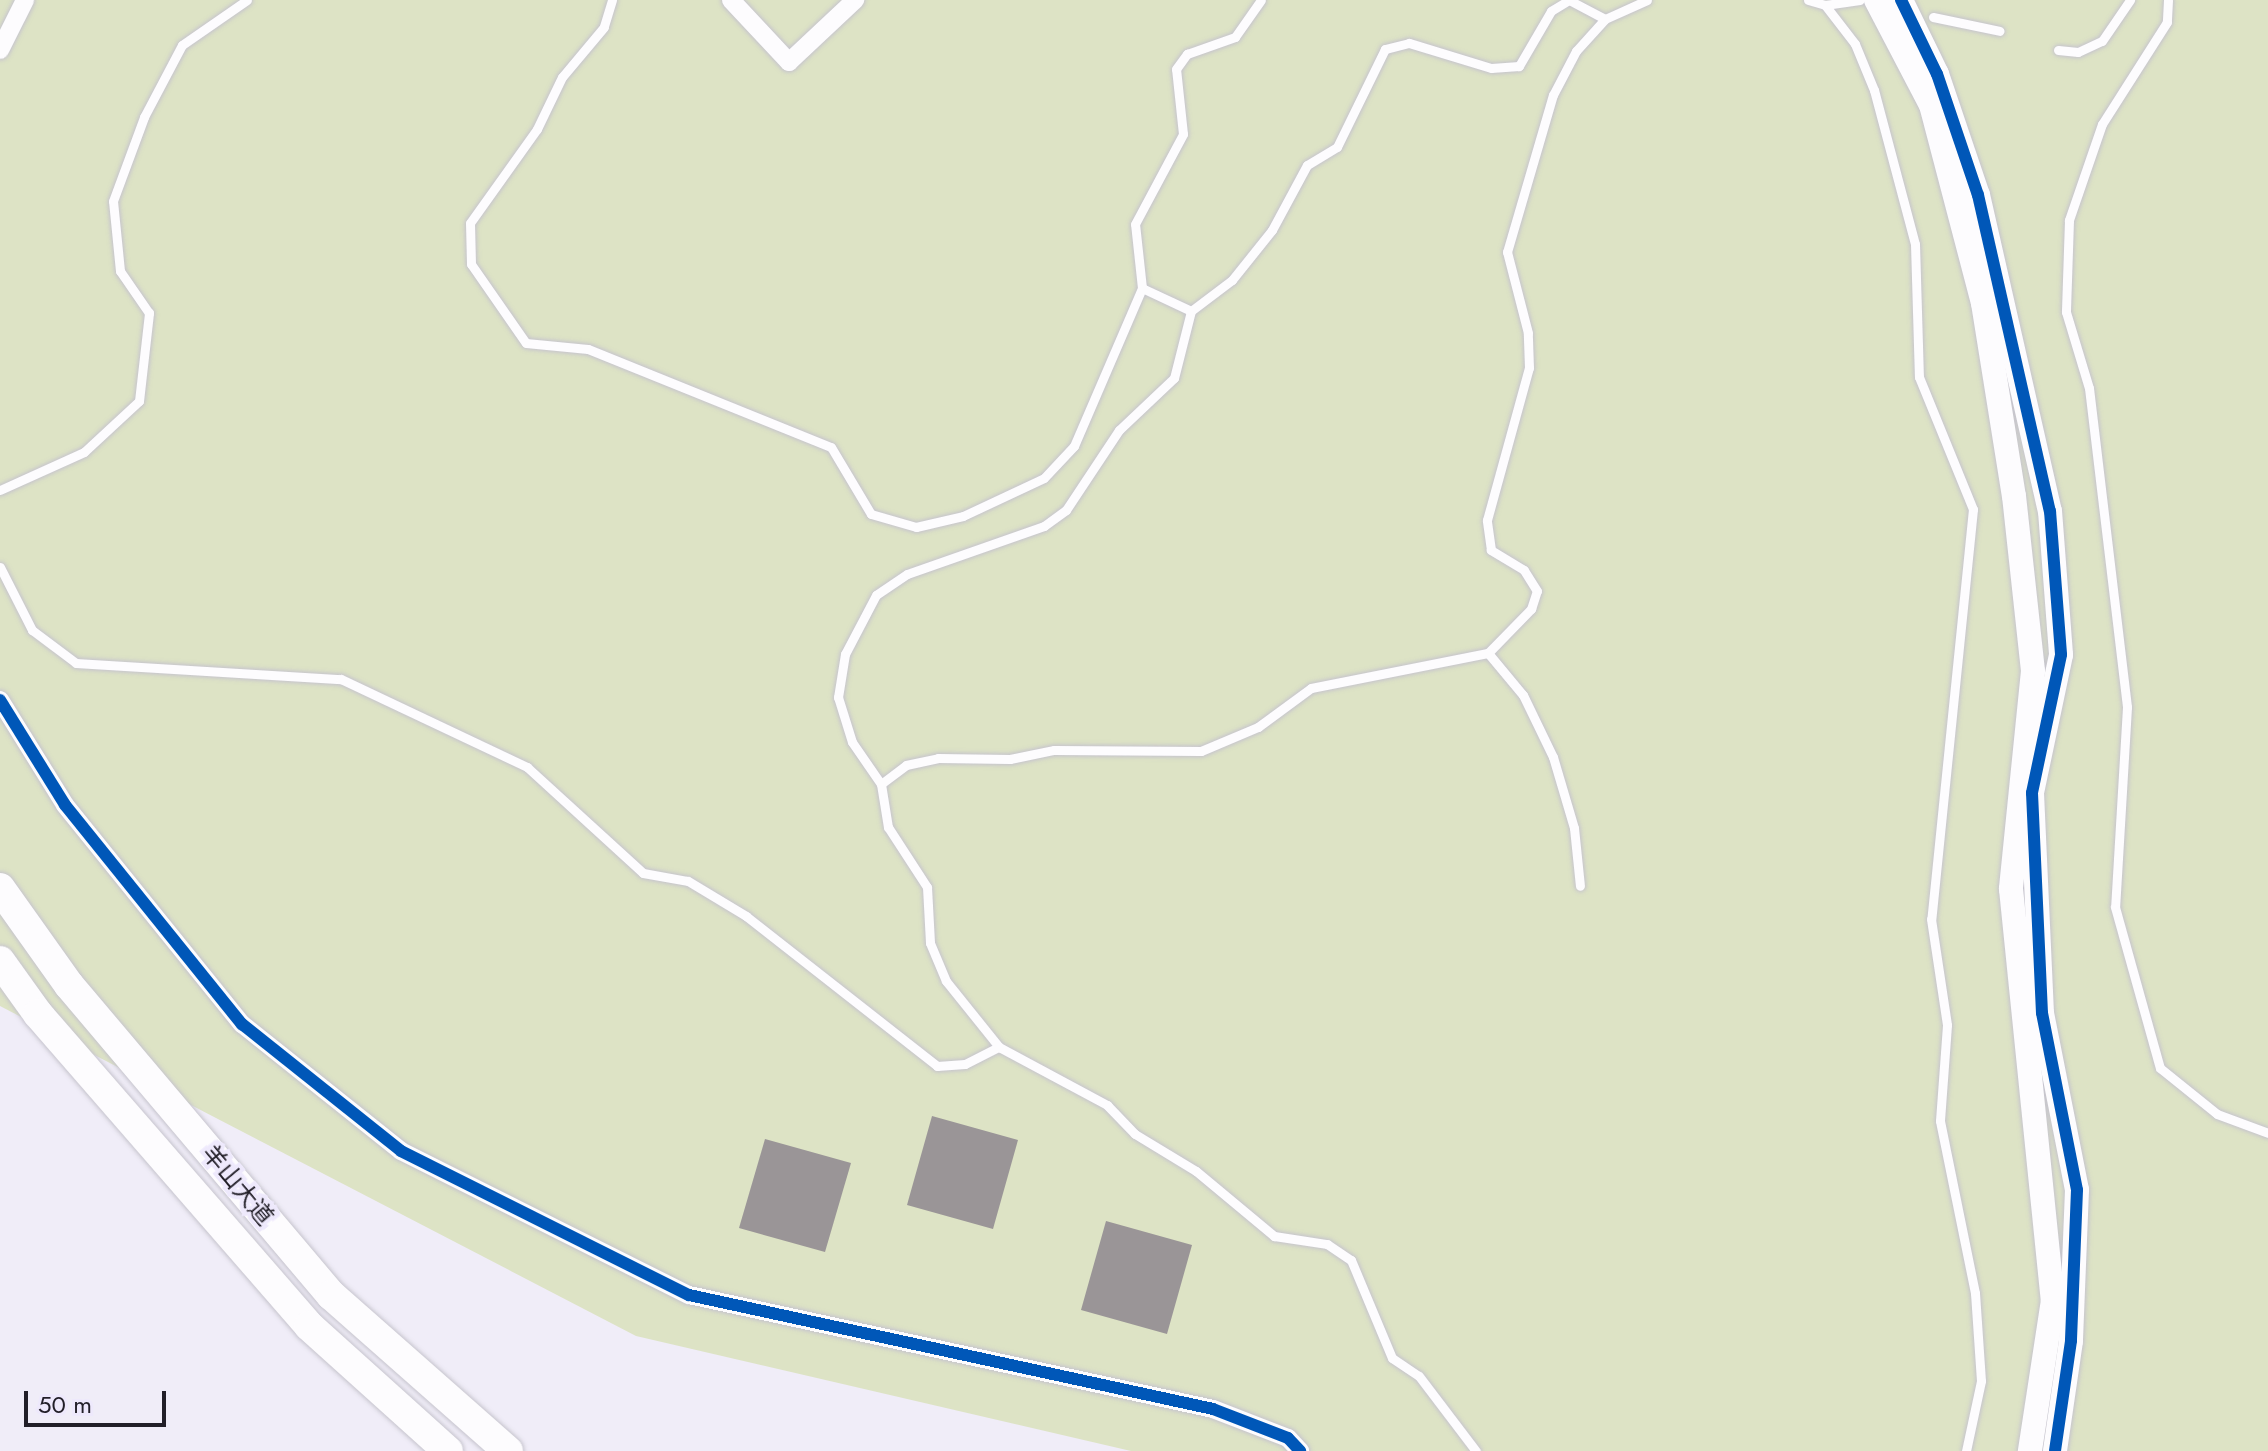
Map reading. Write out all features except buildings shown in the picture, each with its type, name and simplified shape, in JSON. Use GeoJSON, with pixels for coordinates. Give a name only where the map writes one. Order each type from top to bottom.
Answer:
{"type":"FeatureCollection","features":[{"type":"Feature","properties":{"kind":"main road","name":"羊山大道"},"geometry":{"type":"LineString","coordinates":[[0,888],[69,985],[331,1295],[508,1451]]}},
{"type":"Feature","properties":{"kind":"main road","name":"羊山大道"},"geometry":{"type":"LineString","coordinates":[[0,961],[38,1014],[309,1326],[448,1451]]}},
{"type":"Feature","properties":{"kind":"street"},"geometry":{"type":"LineString","coordinates":[[0,50],[25,0]]}},
{"type":"Feature","properties":{"kind":"street"},"geometry":{"type":"LineString","coordinates":[[731,0],[789,62],[855,0]]}},
{"type":"Feature","properties":{"kind":"street"},"geometry":{"type":"LineString","coordinates":[[1876,0],[1931,105],[1983,303],[2014,496],[2033,671],[2011,889],[2053,1300],[2030,1451]]}},
{"type":"Feature","properties":{"kind":"street"},"geometry":{"type":"LineString","coordinates":[[1901,0],[1937,74],[1978,195],[2050,511],[2061,655],[2032,793],[2042,1013],[2077,1190],[2071,1341],[2055,1451]]}},
{"type":"Feature","properties":{"kind":"street"},"geometry":{"type":"LineString","coordinates":[[0,700],[65,805],[242,1024],[401,1151],[689,1295],[1213,1409],[1288,1438],[1300,1451]]}},
{"type":"Feature","properties":{"kind":"lane"},"geometry":{"type":"LineString","coordinates":[[0,490],[84,452],[139,401],[149,313],[120,271],[113,201],[144,117],[182,45],[247,0]]}},
{"type":"Feature","properties":{"kind":"lane"},"geometry":{"type":"LineString","coordinates":[[612,0],[604,27],[562,77],[537,129],[470,223],[471,264],[526,343],[588,349],[831,447],[871,514],[916,527],[963,516],[1044,478],[1074,446],[1142,288],[1135,224],[1183,134],[1176,69],[1187,54],[1235,37],[1261,0]]}},
{"type":"Feature","properties":{"kind":"lane"},"geometry":{"type":"LineString","coordinates":[[1476,1451],[1419,1376],[1392,1358],[1351,1260],[1327,1244],[1274,1236],[1196,1171],[1135,1134],[1107,1105],[999,1047],[946,981],[930,943],[927,887],[888,827],[881,784],[852,742],[838,697],[845,654],[876,595],[907,574],[1030,532],[1066,510],[1119,430],[1174,378],[1191,311],[1232,280],[1272,230],[1307,165],[1337,147],[1385,49],[1409,43],[1491,68],[1519,66],[1551,11],[1569,0],[1605,19]]}},
{"type":"Feature","properties":{"kind":"lane"},"geometry":{"type":"LineString","coordinates":[[881,784],[906,765],[938,758],[1010,759],[1054,750],[1201,751],[1258,727],[1311,688],[1488,653],[1531,609],[1537,591],[1524,570],[1491,550],[1487,520],[1529,368],[1528,333],[1507,252],[1553,95],[1576,51],[1605,19],[1647,0]]}},
{"type":"Feature","properties":{"kind":"lane"},"geometry":{"type":"LineString","coordinates":[[1808,0],[1825,5],[1860,0]]}},
{"type":"Feature","properties":{"kind":"lane"},"geometry":{"type":"LineString","coordinates":[[2058,50],[2078,52],[2102,41],[2130,0]]}},
{"type":"Feature","properties":{"kind":"lane"},"geometry":{"type":"LineString","coordinates":[[2168,0],[2162,32],[2102,124],[2069,220],[2066,312],[2089,388],[2127,707],[2115,907],[2160,1068],[2217,1114],[2268,1133]]}},
{"type":"Feature","properties":{"kind":"lane"},"geometry":{"type":"LineString","coordinates":[[1825,5],[1855,44],[1874,90],[1915,244],[1919,377],[1973,509],[1931,919],[1947,1025],[1940,1121],[1975,1293],[1981,1381],[1966,1451]]}},
{"type":"Feature","properties":{"kind":"lane"},"geometry":{"type":"LineString","coordinates":[[1933,17],[2000,31]]}},
{"type":"Feature","properties":{"kind":"lane"},"geometry":{"type":"LineString","coordinates":[[1142,288],[1191,311]]}},
{"type":"Feature","properties":{"kind":"lane"},"geometry":{"type":"LineString","coordinates":[[0,567],[32,630],[76,663],[341,679],[527,767],[643,873],[688,881],[746,916],[937,1066],[965,1064],[999,1047]]}},
{"type":"Feature","properties":{"kind":"lane"},"geometry":{"type":"LineString","coordinates":[[1488,653],[1523,695],[1553,757],[1574,828],[1580,886]]}},
{"type":"Feature","properties":{"kind":"green space"},"geometry":{"type":"Polygon","coordinates":[[[0,0],[2268,0],[2268,1451],[1131,1451],[636,1336],[0,1006],[0,0]]]}},
{"type":"Feature","properties":{"kind":"cycle path"},"geometry":{"type":"LineString","coordinates":[[1901,0],[1937,74],[1978,195],[2050,511],[2061,655],[2032,793],[2042,1013],[2077,1190],[2071,1341],[2055,1451]]}},
{"type":"Feature","properties":{"kind":"cycle path"},"geometry":{"type":"LineString","coordinates":[[0,700],[65,805],[242,1024],[401,1151],[689,1295],[1213,1409],[1288,1438],[1300,1451]]}}]}
